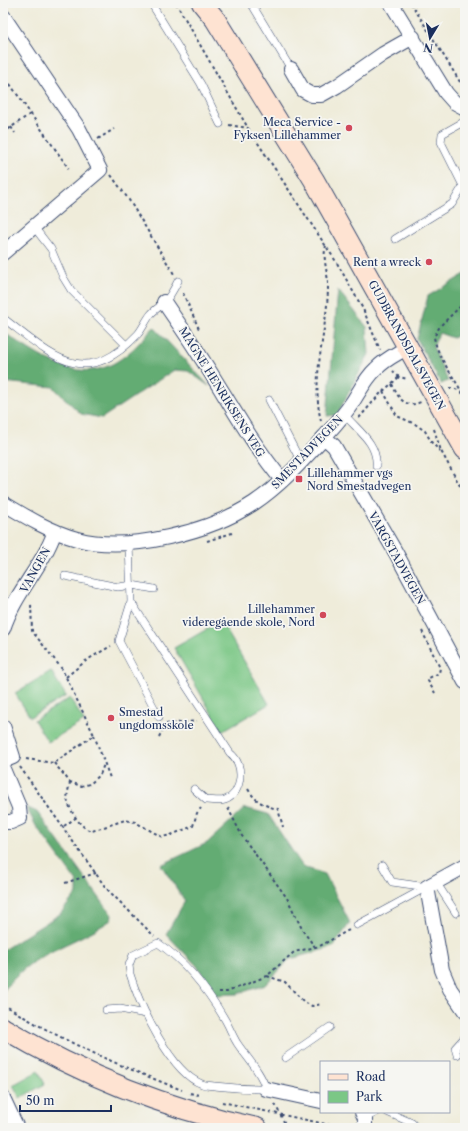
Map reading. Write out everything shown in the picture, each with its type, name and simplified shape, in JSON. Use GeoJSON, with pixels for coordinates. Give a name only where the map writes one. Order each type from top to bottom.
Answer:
{"type":"FeatureCollection","features":[{"type":"Feature","properties":{"kind":"main road","name":"GUDBRANDSDALSVEGEN"},"geometry":{"type":"LineString","coordinates":[[207,7],[314,180],[465,449]]}},
{"type":"Feature","properties":{"kind":"main road"},"geometry":{"type":"LineString","coordinates":[[4,1030],[64,1061],[114,1084],[185,1110],[219,1120],[257,1128]]}},
{"type":"Feature","properties":{"kind":"street"},"geometry":{"type":"LineString","coordinates":[[390,3],[446,93],[454,102],[465,108]]}},
{"type":"Feature","properties":{"kind":"street"},"geometry":{"type":"LineString","coordinates":[[3,16],[79,129],[100,170],[3,253]]}},
{"type":"Feature","properties":{"kind":"street"},"geometry":{"type":"LineString","coordinates":[[290,69],[303,90],[312,95],[321,95],[337,86],[383,54],[412,37]]}},
{"type":"Feature","properties":{"kind":"street","name":"MAGNE HENRIKSENS VEG"},"geometry":{"type":"LineString","coordinates":[[164,302],[200,356],[247,434],[265,460],[282,480]]}},
{"type":"Feature","properties":{"kind":"street","name":"SMESTADVEGEN"},"geometry":{"type":"LineString","coordinates":[[3,503],[55,531],[77,539],[105,543],[129,542],[172,536],[194,531],[253,504],[282,480],[301,462],[344,414],[374,370],[386,359],[408,347]]}},
{"type":"Feature","properties":{"kind":"street","name":"VARGSTADVEGEN"},"geometry":{"type":"LineString","coordinates":[[324,436],[334,446],[396,553],[465,682]]}},
{"type":"Feature","properties":{"kind":"street","name":"VANGEN"},"geometry":{"type":"LineString","coordinates":[[3,629],[44,556],[55,531]]}},
{"type":"Feature","properties":{"kind":"street"},"geometry":{"type":"LineString","coordinates":[[3,726],[8,759]]}},
{"type":"Feature","properties":{"kind":"street"},"geometry":{"type":"LineString","coordinates":[[3,769],[19,807],[20,818],[12,822],[3,822]]}},
{"type":"Feature","properties":{"kind":"street"},"geometry":{"type":"LineString","coordinates":[[465,866],[431,885],[442,970],[450,989],[465,1011]]}},
{"type":"Feature","properties":{"kind":"street"},"geometry":{"type":"LineString","coordinates":[[266,1089],[320,1101]]}},
{"type":"Feature","properties":{"kind":"street"},"geometry":{"type":"LineString","coordinates":[[3,1098],[17,1128]]}},
{"type":"Feature","properties":{"kind":"lane"},"geometry":{"type":"LineString","coordinates":[[151,3],[201,84],[220,124]]}},
{"type":"Feature","properties":{"kind":"lane"},"geometry":{"type":"LineString","coordinates":[[251,3],[290,69]]}},
{"type":"Feature","properties":{"kind":"lane"},"geometry":{"type":"LineString","coordinates":[[395,239],[452,204],[464,186],[441,142],[442,134],[465,121]]}},
{"type":"Feature","properties":{"kind":"lane"},"geometry":{"type":"LineString","coordinates":[[34,227],[51,249],[63,277],[71,290],[126,345]]}},
{"type":"Feature","properties":{"kind":"lane"},"geometry":{"type":"LineString","coordinates":[[3,318],[58,358],[79,364],[94,364],[109,359],[139,333],[152,314],[164,302],[178,281]]}},
{"type":"Feature","properties":{"kind":"lane"},"geometry":{"type":"LineString","coordinates":[[269,400],[301,462]]}},
{"type":"Feature","properties":{"kind":"lane"},"geometry":{"type":"LineString","coordinates":[[344,414],[370,443],[377,455],[376,466]]}},
{"type":"Feature","properties":{"kind":"lane"},"geometry":{"type":"LineString","coordinates":[[129,542],[132,585],[131,602],[119,641],[160,720]]}},
{"type":"Feature","properties":{"kind":"lane"},"geometry":{"type":"LineString","coordinates":[[65,576],[118,588],[132,585],[154,589]]}},
{"type":"Feature","properties":{"kind":"lane"},"geometry":{"type":"LineString","coordinates":[[3,606],[20,597]]}},
{"type":"Feature","properties":{"kind":"lane"},"geometry":{"type":"LineString","coordinates":[[131,602],[230,753],[237,758],[241,773],[232,795],[224,801],[206,800],[194,789]]}},
{"type":"Feature","properties":{"kind":"lane"},"geometry":{"type":"LineString","coordinates":[[382,865],[392,882],[431,885],[456,913]]}},
{"type":"Feature","properties":{"kind":"lane"},"geometry":{"type":"LineString","coordinates":[[357,925],[431,885]]}},
{"type":"Feature","properties":{"kind":"lane"},"geometry":{"type":"LineString","coordinates":[[158,943],[186,965],[203,986],[225,1019],[236,1041],[262,1077],[266,1089],[243,1089],[202,1084],[191,1079],[179,1068],[146,1014],[132,982],[129,965],[133,955],[136,952],[158,943]]}},
{"type":"Feature","properties":{"kind":"lane"},"geometry":{"type":"LineString","coordinates":[[106,1010],[120,1009],[146,1014]]}},
{"type":"Feature","properties":{"kind":"lane"},"geometry":{"type":"LineString","coordinates":[[285,1058],[330,1027]]}},
{"type":"Feature","properties":{"kind":"lane"},"geometry":{"type":"LineString","coordinates":[[457,1055],[455,1048],[465,1037]]}},
{"type":"Feature","properties":{"kind":"lane"},"geometry":{"type":"LineString","coordinates":[[389,1113],[412,1123],[416,1128]]}},
{"type":"Feature","properties":{"kind":"path"},"geometry":{"type":"LineString","coordinates":[[176,3],[248,128],[326,246],[363,309],[378,348],[392,370],[399,377],[413,382]]}},
{"type":"Feature","properties":{"kind":"path"},"geometry":{"type":"LineString","coordinates":[[411,3],[465,90]]}},
{"type":"Feature","properties":{"kind":"path"},"geometry":{"type":"LineString","coordinates":[[3,74],[69,169]]}},
{"type":"Feature","properties":{"kind":"path"},"geometry":{"type":"LineString","coordinates":[[3,133],[30,114]]}},
{"type":"Feature","properties":{"kind":"path"},"geometry":{"type":"LineString","coordinates":[[220,124],[248,128]]}},
{"type":"Feature","properties":{"kind":"path"},"geometry":{"type":"LineString","coordinates":[[11,127],[15,133]]}},
{"type":"Feature","properties":{"kind":"path"},"geometry":{"type":"LineString","coordinates":[[90,152],[96,140],[114,129]]}},
{"type":"Feature","properties":{"kind":"path"},"geometry":{"type":"LineString","coordinates":[[100,170],[110,174],[129,200],[165,257],[178,281],[202,335]]}},
{"type":"Feature","properties":{"kind":"path"},"geometry":{"type":"LineString","coordinates":[[324,436],[317,395],[328,292],[328,273],[324,251],[326,246]]}},
{"type":"Feature","properties":{"kind":"path"},"geometry":{"type":"LineString","coordinates":[[465,302],[440,326],[434,337],[435,345],[465,400]]}},
{"type":"Feature","properties":{"kind":"path"},"geometry":{"type":"LineString","coordinates":[[353,425],[383,391],[399,377]]}},
{"type":"Feature","properties":{"kind":"path"},"geometry":{"type":"LineString","coordinates":[[392,384],[398,397],[407,405],[414,406],[423,402]]}},
{"type":"Feature","properties":{"kind":"path"},"geometry":{"type":"LineString","coordinates":[[446,389],[453,388],[465,393]]}},
{"type":"Feature","properties":{"kind":"path"},"geometry":{"type":"LineString","coordinates":[[383,391],[397,416],[415,424],[425,432],[432,444],[441,451]]}},
{"type":"Feature","properties":{"kind":"path"},"geometry":{"type":"LineString","coordinates":[[433,424],[441,451],[465,495]]}},
{"type":"Feature","properties":{"kind":"path"},"geometry":{"type":"LineString","coordinates":[[31,578],[32,631],[62,669],[94,735],[110,778]]}},
{"type":"Feature","properties":{"kind":"path"},"geometry":{"type":"LineString","coordinates":[[420,628],[440,668],[439,673],[429,678],[428,681],[435,693]]}},
{"type":"Feature","properties":{"kind":"path"},"geometry":{"type":"LineString","coordinates":[[66,677],[87,660],[119,641]]}},
{"type":"Feature","properties":{"kind":"path"},"geometry":{"type":"LineString","coordinates":[[160,720],[180,724],[208,719]]}},
{"type":"Feature","properties":{"kind":"path"},"geometry":{"type":"LineString","coordinates":[[8,759],[54,764],[94,735]]}},
{"type":"Feature","properties":{"kind":"path"},"geometry":{"type":"LineString","coordinates":[[8,759],[64,826],[106,888],[151,931],[158,943]]}},
{"type":"Feature","properties":{"kind":"path"},"geometry":{"type":"LineString","coordinates":[[54,764],[70,782],[81,786],[90,784],[100,775],[104,764]]}},
{"type":"Feature","properties":{"kind":"path"},"geometry":{"type":"LineString","coordinates":[[241,773],[244,782],[254,800],[269,807],[278,809],[283,828]]}},
{"type":"Feature","properties":{"kind":"path"},"geometry":{"type":"LineString","coordinates":[[70,782],[67,801],[81,825],[87,830],[92,831],[125,820],[135,822],[155,834],[166,836],[193,826],[197,813],[206,800]]}},
{"type":"Feature","properties":{"kind":"path"},"geometry":{"type":"LineString","coordinates":[[224,801],[242,836],[286,898],[303,931],[315,947]]}},
{"type":"Feature","properties":{"kind":"path"},"geometry":{"type":"LineString","coordinates":[[64,826],[77,817]]}},
{"type":"Feature","properties":{"kind":"path"},"geometry":{"type":"LineString","coordinates":[[65,883],[96,873]]}},
{"type":"Feature","properties":{"kind":"path"},"geometry":{"type":"LineString","coordinates":[[203,986],[215,992],[227,992],[267,976],[294,952],[315,947],[357,925]]}},
{"type":"Feature","properties":{"kind":"path"},"geometry":{"type":"LineString","coordinates":[[267,976],[285,982],[304,1002],[312,1006],[322,1004]]}},
{"type":"Feature","properties":{"kind":"path"},"geometry":{"type":"LineString","coordinates":[[3,1004],[42,1028],[100,1057],[166,1084],[205,1097]]}},
{"type":"Feature","properties":{"kind":"path"},"geometry":{"type":"LineString","coordinates":[[219,1101],[344,1128]]}},
{"type":"Feature","properties":{"kind":"path"},"geometry":{"type":"LineString","coordinates":[[279,1115],[287,1128]]}},
{"type":"Feature","properties":{"kind":"green space"},"geometry":{"type":"Polygon","coordinates":[[[465,274],[465,330],[453,338],[439,333],[433,347],[448,381],[441,384],[417,339],[428,296],[465,274]]]}},
{"type":"Feature","properties":{"kind":"green space"},"geometry":{"type":"Polygon","coordinates":[[[338,290],[367,327],[369,354],[337,415],[327,416],[338,290]]]}},
{"type":"Feature","properties":{"kind":"green space"},"geometry":{"type":"Polygon","coordinates":[[[154,327],[209,386],[188,371],[174,370],[102,418],[81,414],[53,387],[3,382],[3,332],[42,357],[56,364],[71,369],[86,370],[101,368],[116,362],[141,341],[154,327]]]}},
{"type":"Feature","properties":{"kind":"green space"},"geometry":{"type":"Polygon","coordinates":[[[221,621],[269,704],[222,731],[174,648],[221,621]]]}},
{"type":"Feature","properties":{"kind":"green space"},"geometry":{"type":"Polygon","coordinates":[[[51,671],[66,696],[30,717],[15,693],[51,671]]]}},
{"type":"Feature","properties":{"kind":"green space"},"geometry":{"type":"Polygon","coordinates":[[[70,698],[84,721],[48,742],[34,720],[70,698]]]}},
{"type":"Feature","properties":{"kind":"green space"},"geometry":{"type":"Polygon","coordinates":[[[26,807],[37,812],[112,915],[111,920],[97,929],[53,951],[25,968],[13,979],[3,992],[3,950],[60,914],[77,893],[77,882],[36,826],[26,807]]]}},
{"type":"Feature","properties":{"kind":"green space"},"geometry":{"type":"Polygon","coordinates":[[[245,808],[268,814],[303,867],[325,874],[350,923],[333,947],[290,959],[265,985],[237,994],[216,995],[197,966],[166,934],[185,901],[161,865],[207,843],[245,808]]]}},
{"type":"Feature","properties":{"kind":"green space"},"geometry":{"type":"Polygon","coordinates":[[[38,1071],[45,1084],[20,1098],[13,1085],[38,1071]]]}},
{"type":"Feature","properties":{"kind":"place","name":"Meca Service - Fyksen Lillehammer"},"geometry":{"type":"Point","coordinates":[349,128]}},
{"type":"Feature","properties":{"kind":"place","name":"Rent a wreck"},"geometry":{"type":"Point","coordinates":[429,262]}},
{"type":"Feature","properties":{"kind":"place","name":"Lillehammer vgs Nord Smestadvegen"},"geometry":{"type":"Point","coordinates":[299,479]}},
{"type":"Feature","properties":{"kind":"place","name":"Lillehammer videregående skole, Nord"},"geometry":{"type":"Point","coordinates":[323,615]}},
{"type":"Feature","properties":{"kind":"place","name":"Smestad ungdomsskole"},"geometry":{"type":"Point","coordinates":[111,718]}}]}
